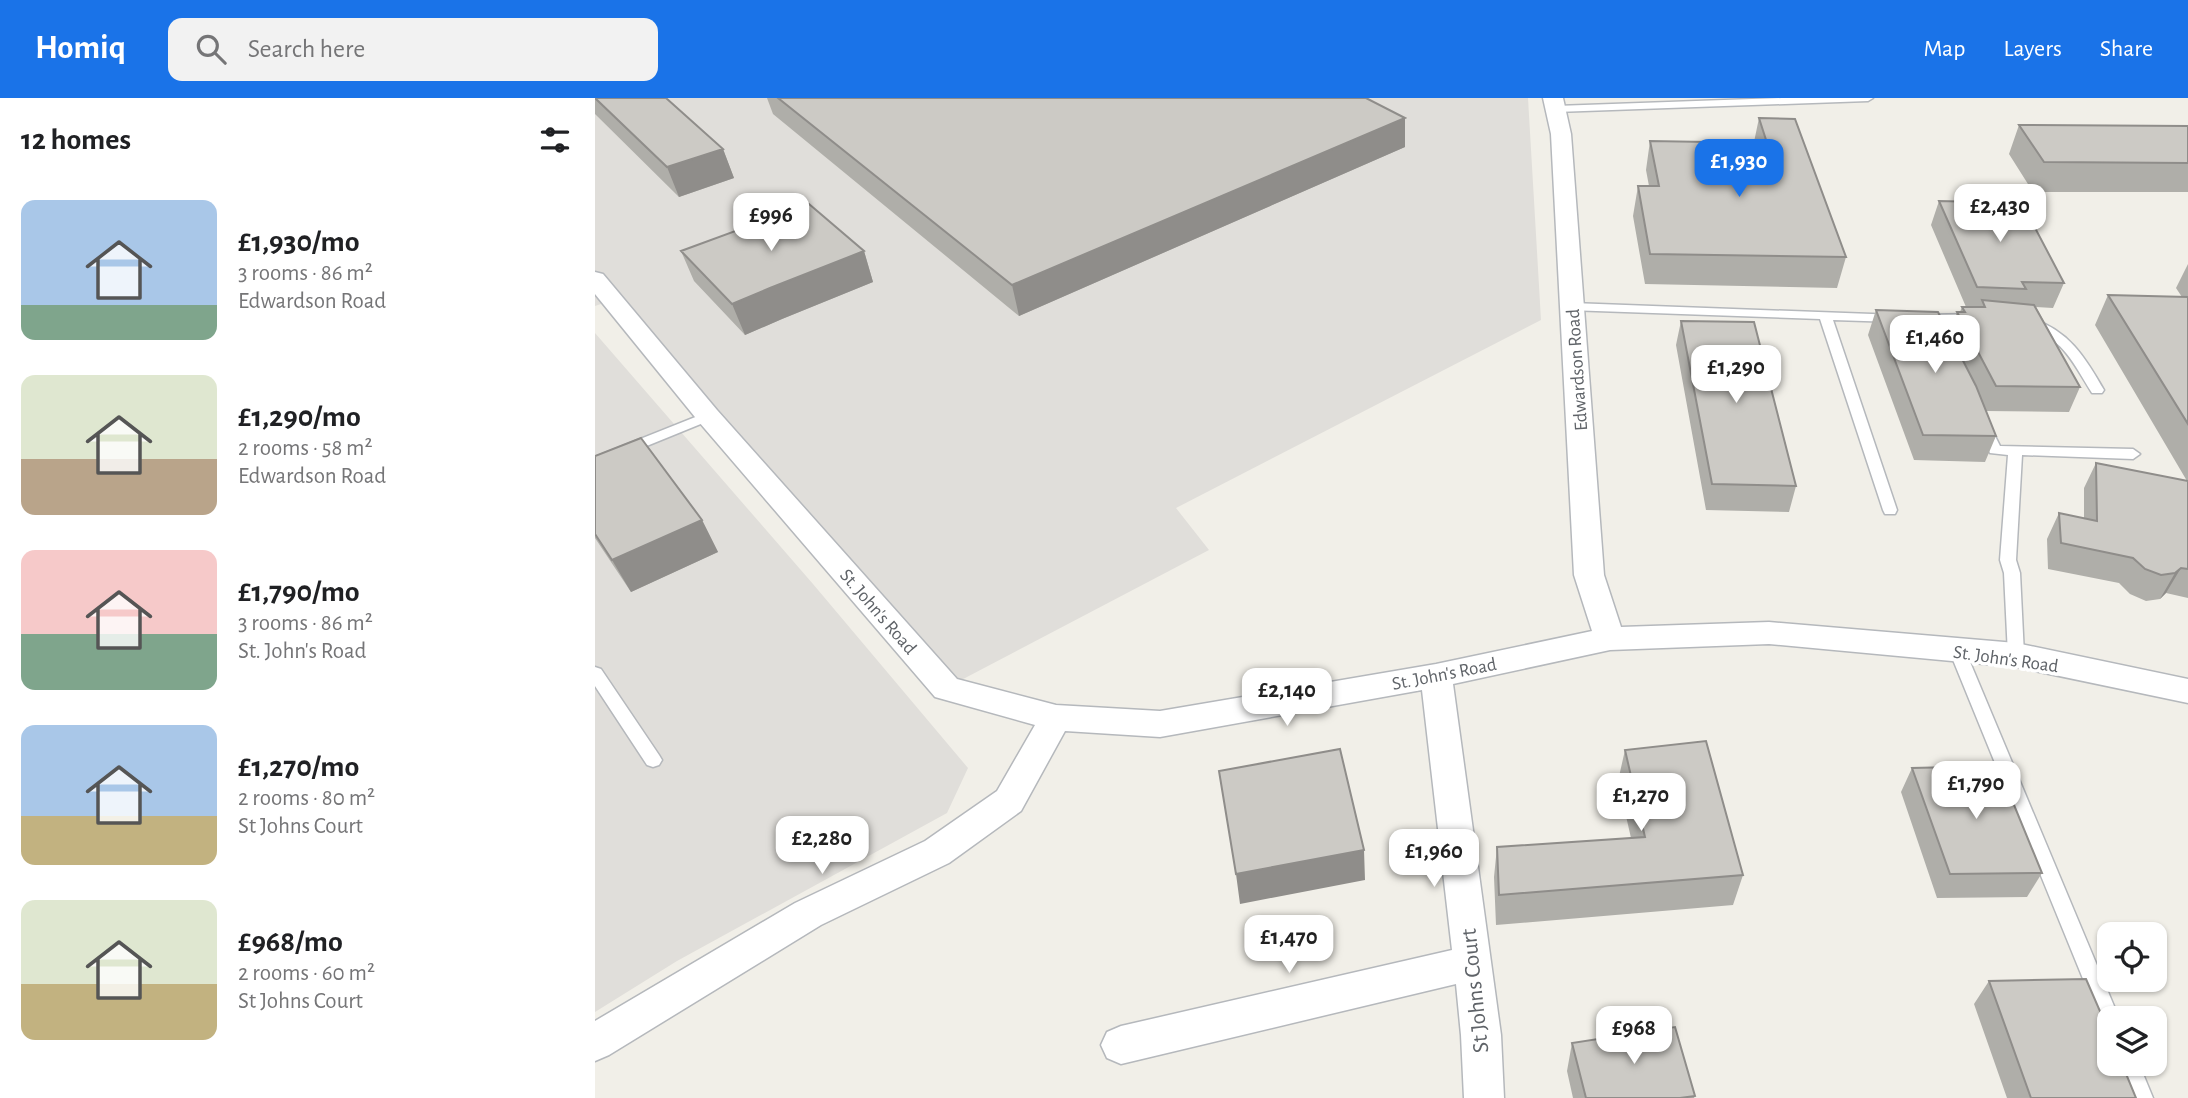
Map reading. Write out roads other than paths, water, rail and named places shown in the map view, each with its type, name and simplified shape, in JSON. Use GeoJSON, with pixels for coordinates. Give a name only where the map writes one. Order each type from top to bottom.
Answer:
{"type":"FeatureCollection","features":[{"type":"Feature","properties":{"kind":"street","name":"Edwardson Road"},"geometry":{"type":"LineString","coordinates":[[1554,104],[1561,134],[1589,575],[1610,639]]}},
{"type":"Feature","properties":{"kind":"street","name":"St. John's Road"},"geometry":{"type":"LineString","coordinates":[[595,279],[708,416],[946,688],[1056,719],[1160,724],[1436,676],[1610,639],[1769,633],[2016,655],[2188,691]]}},
{"type":"Feature","properties":{"kind":"street","name":"St Johns Court"},"geometry":{"type":"LineString","coordinates":[[1436,676],[1481,1035],[1484,1098]]}},
{"type":"Feature","properties":{"kind":"street"},"geometry":{"type":"LineString","coordinates":[[595,1042],[808,914],[937,852],[989,816],[1009,801],[1056,719]]}},
{"type":"Feature","properties":{"kind":"street"},"geometry":{"type":"LineString","coordinates":[[1121,1045],[1471,963]]}},
{"type":"Feature","properties":{"kind":"lane"},"geometry":{"type":"LineString","coordinates":[[1554,104],[1868,98]]}},
{"type":"Feature","properties":{"kind":"lane"},"geometry":{"type":"LineString","coordinates":[[1572,307],[1826,317],[1988,318]]}},
{"type":"Feature","properties":{"kind":"lane"},"geometry":{"type":"LineString","coordinates":[[1826,317],[1890,510]]}},
{"type":"Feature","properties":{"kind":"lane"},"geometry":{"type":"LineString","coordinates":[[1930,319],[1939,337]]}},
{"type":"Feature","properties":{"kind":"lane"},"geometry":{"type":"LineString","coordinates":[[2013,319],[2046,329],[2071,345],[2097,390]]}},
{"type":"Feature","properties":{"kind":"lane"},"geometry":{"type":"LineString","coordinates":[[595,463],[708,416]]}},
{"type":"Feature","properties":{"kind":"lane"},"geometry":{"type":"LineString","coordinates":[[1978,416],[1995,450],[2133,454]]}},
{"type":"Feature","properties":{"kind":"lane"},"geometry":{"type":"LineString","coordinates":[[2015,451],[2008,560],[2012,573],[2016,655]]}},
{"type":"Feature","properties":{"kind":"lane"},"geometry":{"type":"LineString","coordinates":[[1957,650],[2104,1006]]}},
{"type":"Feature","properties":{"kind":"lane"},"geometry":{"type":"LineString","coordinates":[[595,673],[653,760]]}},
{"type":"Feature","properties":{"kind":"lane"},"geometry":{"type":"LineString","coordinates":[[2133,1076],[2142,1098]]}}]}
